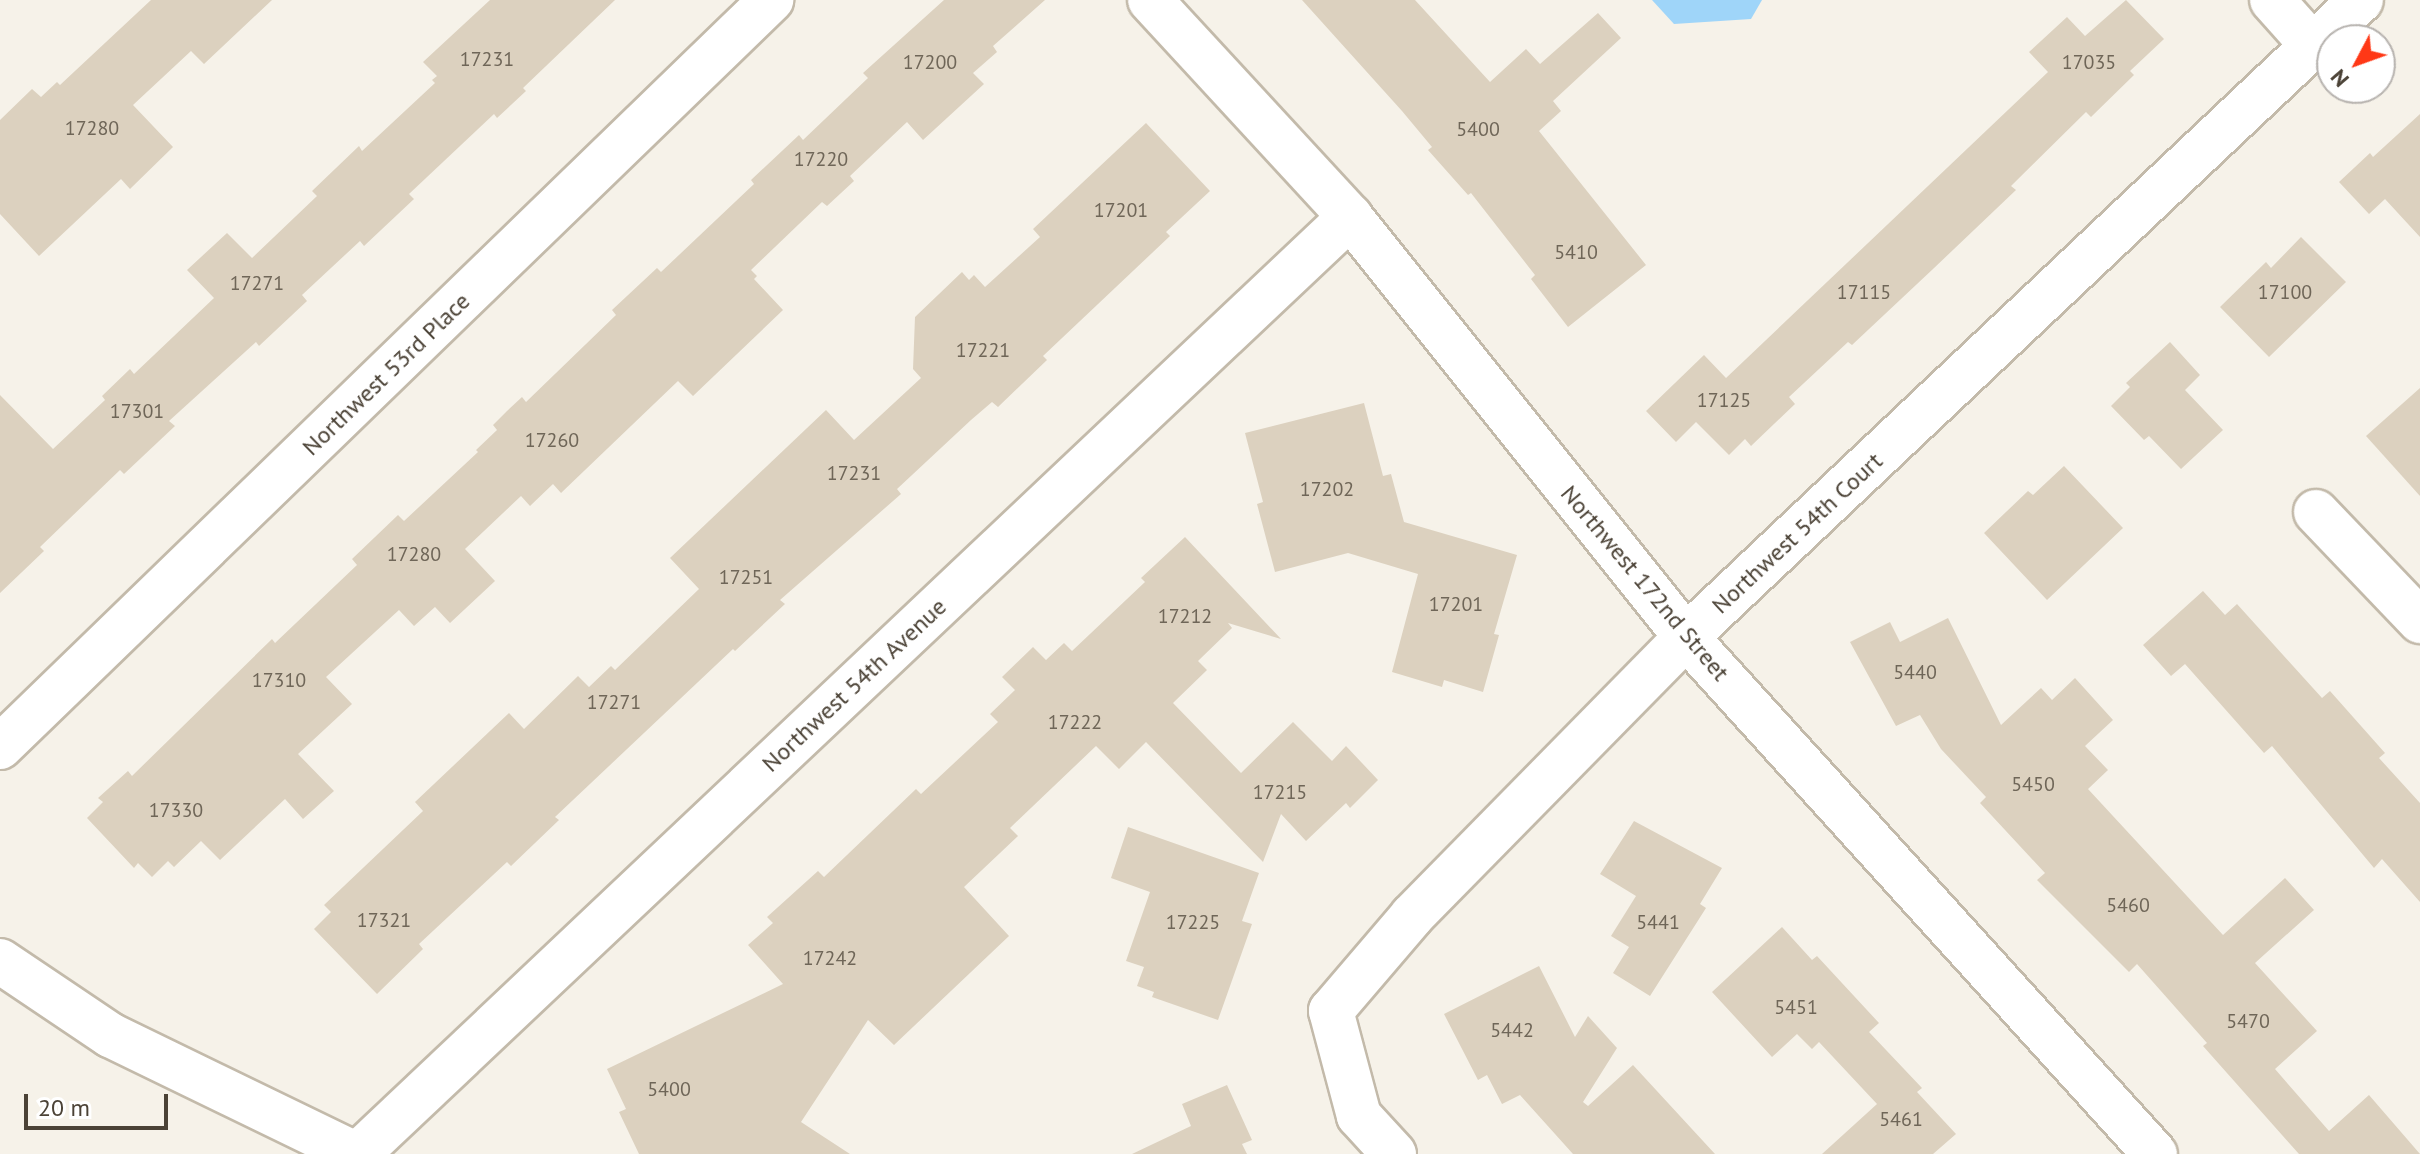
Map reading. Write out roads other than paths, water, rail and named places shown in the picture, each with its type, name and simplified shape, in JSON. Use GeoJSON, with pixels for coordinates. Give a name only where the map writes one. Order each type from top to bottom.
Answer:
{"type":"FeatureCollection","features":[{"type":"Feature","properties":{"kind":"street","name":"Northwest 53rd Place"},"geometry":{"type":"LineString","coordinates":[[0,747],[771,0]]}},
{"type":"Feature","properties":{"kind":"street","name":"Northwest 172nd Street"},"geometry":{"type":"LineString","coordinates":[[1150,0],[1350,217],[1686,637],[2155,1154]]}},
{"type":"Feature","properties":{"kind":"street"},"geometry":{"type":"LineString","coordinates":[[2272,0],[2313,46]]}},
{"type":"Feature","properties":{"kind":"street","name":"Northwest 54th Court"},"geometry":{"type":"LineString","coordinates":[[1394,1154],[1359,1116],[1331,1011],[1412,916],[1686,637],[2361,0]]}},
{"type":"Feature","properties":{"kind":"street","name":"Northwest 54th Avenue"},"geometry":{"type":"LineString","coordinates":[[356,1154],[1350,217]]}},
{"type":"Feature","properties":{"kind":"street"},"geometry":{"type":"LineString","coordinates":[[2316,512],[2420,621]]}},
{"type":"Feature","properties":{"kind":"street"},"geometry":{"type":"LineString","coordinates":[[0,961],[110,1035],[356,1154]]}},
{"type":"Feature","properties":{"kind":"water"},"geometry":{"type":"Polygon","coordinates":[[[1652,0],[1762,0],[1751,19],[1674,24],[1652,0]]]}}]}
